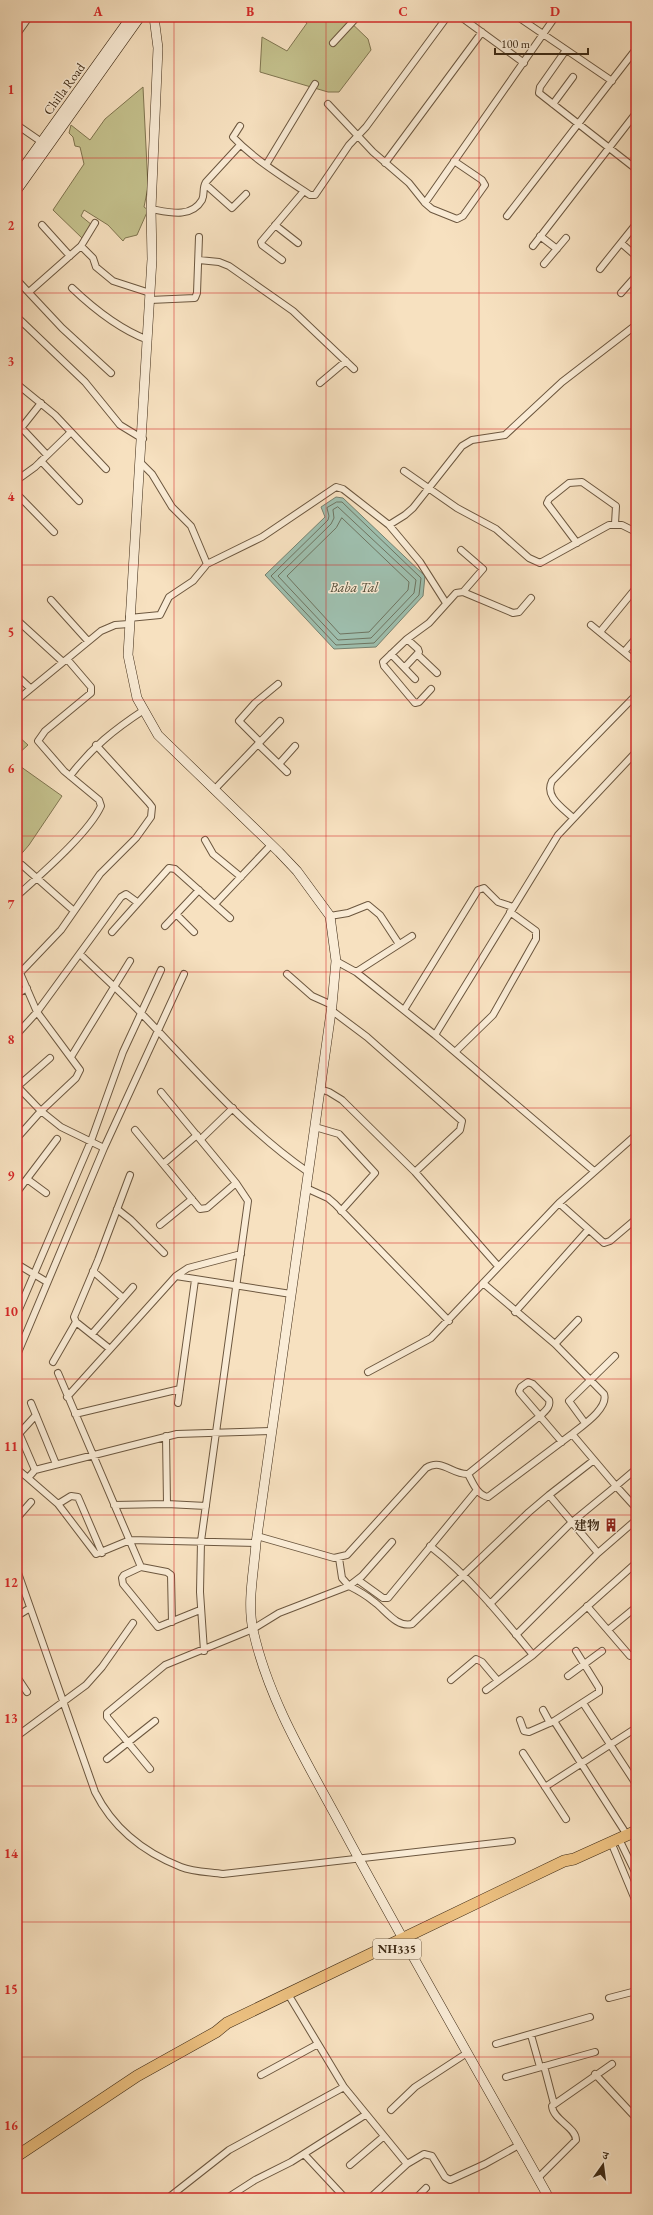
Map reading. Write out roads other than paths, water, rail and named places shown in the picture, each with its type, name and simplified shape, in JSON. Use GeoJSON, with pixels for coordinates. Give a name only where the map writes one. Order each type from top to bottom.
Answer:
{"type":"FeatureCollection","features":[{"type":"Feature","properties":{"kind":"highway","name":"NH335"},"geometry":{"type":"LineString","coordinates":[[216,2032],[224,2031],[291,1999],[564,1861],[574,1859],[623,1836]]}},
{"type":"Feature","properties":{"kind":"highway","name":"NH335"},"geometry":{"type":"LineString","coordinates":[[17,2156],[137,2076],[216,2032],[227,2023],[404,1942]]}},
{"type":"Feature","properties":{"kind":"street"},"geometry":{"type":"LineString","coordinates":[[17,34],[29,17]]}},
{"type":"Feature","properties":{"kind":"street","name":"Chilla Road"},"geometry":{"type":"LineString","coordinates":[[17,176],[45,145],[132,17]]}},
{"type":"Feature","properties":{"kind":"street"},"geometry":{"type":"LineString","coordinates":[[88,83],[140,17]]}},
{"type":"Feature","properties":{"kind":"street"},"geometry":{"type":"LineString","coordinates":[[154,17],[158,43],[158,76],[151,210],[150,296],[143,439],[129,621],[128,655],[137,698],[158,735],[272,845],[297,872],[330,916],[336,961],[332,1007],[271,1431],[257,1539],[251,1606],[253,1629],[268,1676],[291,1730],[404,1942],[549,2198]]}},
{"type":"Feature","properties":{"kind":"street"},"geometry":{"type":"LineString","coordinates":[[333,43],[357,17]]}},
{"type":"Feature","properties":{"kind":"street"},"geometry":{"type":"LineString","coordinates":[[240,126],[233,137],[240,145],[266,165],[312,196],[318,193],[349,145],[358,136],[447,17]]}},
{"type":"Feature","properties":{"kind":"street"},"geometry":{"type":"LineString","coordinates":[[518,17],[612,81]]}},
{"type":"Feature","properties":{"kind":"street"},"geometry":{"type":"LineString","coordinates":[[425,203],[555,17]]}},
{"type":"Feature","properties":{"kind":"street"},"geometry":{"type":"LineString","coordinates":[[632,17],[636,21]]}},
{"type":"Feature","properties":{"kind":"street"},"geometry":{"type":"LineString","coordinates":[[466,18],[482,32],[524,63]]}},
{"type":"Feature","properties":{"kind":"street"},"geometry":{"type":"LineString","coordinates":[[385,163],[482,32]]}},
{"type":"Feature","properties":{"kind":"street"},"geometry":{"type":"LineString","coordinates":[[507,216],[636,49]]}},
{"type":"Feature","properties":{"kind":"street"},"geometry":{"type":"LineString","coordinates":[[566,50],[538,91],[636,169]]}},
{"type":"Feature","properties":{"kind":"street"},"geometry":{"type":"LineString","coordinates":[[553,104],[573,77]]}},
{"type":"Feature","properties":{"kind":"street"},"geometry":{"type":"LineString","coordinates":[[266,165],[315,84]]}},
{"type":"Feature","properties":{"kind":"street"},"geometry":{"type":"LineString","coordinates":[[328,104],[385,163],[409,183],[425,203],[447,215],[460,219],[483,188],[485,182],[454,161]]}},
{"type":"Feature","properties":{"kind":"street"},"geometry":{"type":"LineString","coordinates":[[532,246],[636,114]]}},
{"type":"Feature","properties":{"kind":"street"},"geometry":{"type":"LineString","coordinates":[[17,124],[45,145],[17,190]]}},
{"type":"Feature","properties":{"kind":"street"},"geometry":{"type":"LineString","coordinates":[[151,210],[177,214],[188,211],[202,200],[205,184],[240,145]]}},
{"type":"Feature","properties":{"kind":"street"},"geometry":{"type":"LineString","coordinates":[[205,184],[232,208],[246,194]]}},
{"type":"Feature","properties":{"kind":"street"},"geometry":{"type":"LineString","coordinates":[[282,260],[262,245],[263,239],[304,191]]}},
{"type":"Feature","properties":{"kind":"street"},"geometry":{"type":"LineString","coordinates":[[29,292],[81,246],[95,223]]}},
{"type":"Feature","properties":{"kind":"street"},"geometry":{"type":"LineString","coordinates":[[600,269],[636,224]]}},
{"type":"Feature","properties":{"kind":"street"},"geometry":{"type":"LineString","coordinates":[[42,225],[70,256]]}},
{"type":"Feature","properties":{"kind":"street"},"geometry":{"type":"LineString","coordinates":[[275,225],[298,243]]}},
{"type":"Feature","properties":{"kind":"street"},"geometry":{"type":"LineString","coordinates":[[540,236],[557,249]]}},
{"type":"Feature","properties":{"kind":"street"},"geometry":{"type":"LineString","coordinates":[[81,246],[93,258],[96,267],[113,280],[150,296],[195,298],[197,293],[199,237]]}},
{"type":"Feature","properties":{"kind":"street"},"geometry":{"type":"LineString","coordinates":[[544,264],[566,238]]}},
{"type":"Feature","properties":{"kind":"street"},"geometry":{"type":"LineString","coordinates":[[621,243],[636,256]]}},
{"type":"Feature","properties":{"kind":"street"},"geometry":{"type":"LineString","coordinates":[[198,260],[219,262],[229,266],[293,311],[354,369]]}},
{"type":"Feature","properties":{"kind":"street"},"geometry":{"type":"LineString","coordinates":[[621,293],[636,276]]}},
{"type":"Feature","properties":{"kind":"street"},"geometry":{"type":"LineString","coordinates":[[17,280],[62,328],[111,373]]}},
{"type":"Feature","properties":{"kind":"street"},"geometry":{"type":"LineString","coordinates":[[72,288],[100,312],[132,333],[148,340]]}},
{"type":"Feature","properties":{"kind":"street"},"geometry":{"type":"LineString","coordinates":[[17,317],[85,382],[120,425],[143,439]]}},
{"type":"Feature","properties":{"kind":"street"},"geometry":{"type":"LineString","coordinates":[[389,525],[405,515],[462,446],[472,440],[505,435],[562,382],[636,325]]}},
{"type":"Feature","properties":{"kind":"street"},"geometry":{"type":"LineString","coordinates":[[320,383],[346,361]]}},
{"type":"Feature","properties":{"kind":"street"},"geometry":{"type":"LineString","coordinates":[[17,384],[41,403],[106,470]]}},
{"type":"Feature","properties":{"kind":"street"},"geometry":{"type":"LineString","coordinates":[[41,403],[19,425],[47,455]]}},
{"type":"Feature","properties":{"kind":"street"},"geometry":{"type":"LineString","coordinates":[[17,480],[41,461],[70,433]]}},
{"type":"Feature","properties":{"kind":"street"},"geometry":{"type":"LineString","coordinates":[[41,461],[79,501]]}},
{"type":"Feature","properties":{"kind":"street"},"geometry":{"type":"LineString","coordinates":[[141,463],[152,474],[172,507],[191,526],[207,564]]}},
{"type":"Feature","properties":{"kind":"street"},"geometry":{"type":"LineString","coordinates":[[404,471],[462,512],[496,529],[534,561],[545,562],[577,543],[615,524],[636,532]]}},
{"type":"Feature","properties":{"kind":"street"},"geometry":{"type":"LineString","coordinates":[[577,543],[547,504],[549,499],[569,483],[582,482],[613,502],[617,510],[615,524]]}},
{"type":"Feature","properties":{"kind":"street"},"geometry":{"type":"LineString","coordinates":[[17,700],[88,641],[108,627],[160,615],[172,593],[193,581],[207,564],[262,537],[336,487],[344,488],[389,525],[420,562],[446,603]]}},
{"type":"Feature","properties":{"kind":"street"},"geometry":{"type":"LineString","coordinates":[[17,494],[54,532]]}},
{"type":"Feature","properties":{"kind":"street"},"geometry":{"type":"LineString","coordinates":[[461,550],[483,569],[463,592]]}},
{"type":"Feature","properties":{"kind":"street"},"geometry":{"type":"LineString","coordinates":[[600,632],[636,588]]}},
{"type":"Feature","properties":{"kind":"street"},"geometry":{"type":"LineString","coordinates":[[431,689],[419,702],[415,703],[384,666],[383,662],[407,638],[429,623],[456,593],[463,592],[513,613],[519,612],[531,598]]}},
{"type":"Feature","properties":{"kind":"street"},"geometry":{"type":"LineString","coordinates":[[51,600],[88,641]]}},
{"type":"Feature","properties":{"kind":"street"},"geometry":{"type":"LineString","coordinates":[[17,620],[65,660],[91,687],[92,693],[45,731],[38,741],[70,776],[99,800],[101,806],[83,830],[17,896]]}},
{"type":"Feature","properties":{"kind":"street"},"geometry":{"type":"LineString","coordinates":[[591,625],[636,662]]}},
{"type":"Feature","properties":{"kind":"street"},"geometry":{"type":"LineString","coordinates":[[405,667],[417,654],[418,648],[407,638]]}},
{"type":"Feature","properties":{"kind":"street"},"geometry":{"type":"LineString","coordinates":[[624,652],[636,638]]}},
{"type":"Feature","properties":{"kind":"street"},"geometry":{"type":"LineString","coordinates":[[391,654],[415,679]]}},
{"type":"Feature","properties":{"kind":"street"},"geometry":{"type":"LineString","coordinates":[[417,654],[437,673]]}},
{"type":"Feature","properties":{"kind":"street"},"geometry":{"type":"LineString","coordinates":[[17,676],[30,688]]}},
{"type":"Feature","properties":{"kind":"street"},"geometry":{"type":"LineString","coordinates":[[278,684],[255,703],[239,721],[287,772]]}},
{"type":"Feature","properties":{"kind":"street"},"geometry":{"type":"LineString","coordinates":[[573,818],[550,796],[550,786],[552,781],[636,695]]}},
{"type":"Feature","properties":{"kind":"street"},"geometry":{"type":"LineString","coordinates":[[70,776],[96,745],[120,726],[144,710]]}},
{"type":"Feature","properties":{"kind":"street"},"geometry":{"type":"LineString","coordinates":[[214,790],[280,721]]}},
{"type":"Feature","properties":{"kind":"street"},"geometry":{"type":"LineString","coordinates":[[20,974],[50,944],[100,874],[136,838],[153,813],[149,803],[96,745]]}},
{"type":"Feature","properties":{"kind":"street"},"geometry":{"type":"LineString","coordinates":[[279,764],[295,746]]}},
{"type":"Feature","properties":{"kind":"street"},"geometry":{"type":"LineString","coordinates":[[435,1035],[511,909],[558,835],[636,752]]}},
{"type":"Feature","properties":{"kind":"street"},"geometry":{"type":"LineString","coordinates":[[205,840],[213,854],[241,877]]}},
{"type":"Feature","properties":{"kind":"street"},"geometry":{"type":"LineString","coordinates":[[215,904],[272,845]]}},
{"type":"Feature","properties":{"kind":"street"},"geometry":{"type":"LineString","coordinates":[[22,865],[74,911]]}},
{"type":"Feature","properties":{"kind":"street"},"geometry":{"type":"LineString","coordinates":[[112,932],[137,902],[169,868],[175,869],[230,918]]}},
{"type":"Feature","properties":{"kind":"street"},"geometry":{"type":"LineString","coordinates":[[404,1010],[478,890],[484,888],[498,902],[511,909],[536,931],[536,939],[493,1015],[455,1052]]}},
{"type":"Feature","properties":{"kind":"street"},"geometry":{"type":"LineString","coordinates":[[165,926],[199,890]]}},
{"type":"Feature","properties":{"kind":"street"},"geometry":{"type":"LineString","coordinates":[[17,1034],[37,1012],[124,894],[137,902]]}},
{"type":"Feature","properties":{"kind":"street"},"geometry":{"type":"LineString","coordinates":[[330,916],[348,913],[368,905],[380,915],[399,944]]}},
{"type":"Feature","properties":{"kind":"street"},"geometry":{"type":"LineString","coordinates":[[176,914],[194,932]]}},
{"type":"Feature","properties":{"kind":"street"},"geometry":{"type":"LineString","coordinates":[[356,972],[412,936]]}},
{"type":"Feature","properties":{"kind":"street"},"geometry":{"type":"LineString","coordinates":[[80,954],[141,1013],[233,1108],[283,1154],[308,1172]]}},
{"type":"Feature","properties":{"kind":"street"},"geometry":{"type":"LineString","coordinates":[[71,1057],[115,988],[130,961]]}},
{"type":"Feature","properties":{"kind":"street"},"geometry":{"type":"LineString","coordinates":[[336,961],[356,972],[435,1035],[594,1171]]}},
{"type":"Feature","properties":{"kind":"street"},"geometry":{"type":"LineString","coordinates":[[17,966],[37,1012],[80,1070],[79,1074],[41,1111],[17,1138]]}},
{"type":"Feature","properties":{"kind":"street"},"geometry":{"type":"LineString","coordinates":[[17,1314],[91,1141],[117,1069],[161,970]]}},
{"type":"Feature","properties":{"kind":"street"},"geometry":{"type":"LineString","coordinates":[[17,1355],[104,1148],[184,974]]}},
{"type":"Feature","properties":{"kind":"street"},"geometry":{"type":"LineString","coordinates":[[287,974],[312,996],[332,1007],[462,1121],[462,1127],[460,1130],[415,1172]]}},
{"type":"Feature","properties":{"kind":"street"},"geometry":{"type":"LineString","coordinates":[[17,994],[27,988]]}},
{"type":"Feature","properties":{"kind":"street"},"geometry":{"type":"LineString","coordinates":[[50,1058],[17,1086],[41,1111],[68,1132],[104,1148]]}},
{"type":"Feature","properties":{"kind":"street"},"geometry":{"type":"LineString","coordinates":[[320,1089],[329,1092],[342,1100],[415,1172],[498,1266]]}},
{"type":"Feature","properties":{"kind":"street"},"geometry":{"type":"LineString","coordinates":[[161,1092],[236,1183],[248,1201],[201,1541],[200,1610],[204,1651]]}},
{"type":"Feature","properties":{"kind":"street"},"geometry":{"type":"LineString","coordinates":[[163,1164],[199,1137],[233,1108]]}},
{"type":"Feature","properties":{"kind":"street"},"geometry":{"type":"LineString","coordinates":[[315,1127],[339,1134],[375,1173],[341,1211]]}},
{"type":"Feature","properties":{"kind":"street"},"geometry":{"type":"LineString","coordinates":[[135,1130],[200,1209],[204,1210],[236,1183]]}},
{"type":"Feature","properties":{"kind":"street"},"geometry":{"type":"LineString","coordinates":[[368,1372],[425,1342],[449,1321],[498,1266],[559,1203],[636,1134]]}},
{"type":"Feature","properties":{"kind":"street"},"geometry":{"type":"LineString","coordinates":[[17,1192],[57,1139]]}},
{"type":"Feature","properties":{"kind":"street"},"geometry":{"type":"LineString","coordinates":[[53,1362],[76,1322],[75,1314],[130,1175]]}},
{"type":"Feature","properties":{"kind":"street"},"geometry":{"type":"LineString","coordinates":[[26,1179],[46,1193]]}},
{"type":"Feature","properties":{"kind":"street"},"geometry":{"type":"LineString","coordinates":[[306,1188],[328,1198],[449,1321]]}},
{"type":"Feature","properties":{"kind":"street"},"geometry":{"type":"LineString","coordinates":[[160,1225],[192,1199]]}},
{"type":"Feature","properties":{"kind":"street"},"geometry":{"type":"LineString","coordinates":[[559,1203],[601,1242],[607,1243],[636,1219]]}},
{"type":"Feature","properties":{"kind":"street"},"geometry":{"type":"LineString","coordinates":[[117,1209],[164,1253]]}},
{"type":"Feature","properties":{"kind":"street"},"geometry":{"type":"LineString","coordinates":[[515,1312],[588,1230]]}},
{"type":"Feature","properties":{"kind":"street"},"geometry":{"type":"LineString","coordinates":[[67,1397],[176,1276],[188,1268],[241,1254]]}},
{"type":"Feature","properties":{"kind":"street"},"geometry":{"type":"LineString","coordinates":[[17,1264],[48,1282]]}},
{"type":"Feature","properties":{"kind":"street"},"geometry":{"type":"LineString","coordinates":[[93,1271],[123,1298]]}},
{"type":"Feature","properties":{"kind":"street"},"geometry":{"type":"LineString","coordinates":[[176,1276],[291,1294]]}},
{"type":"Feature","properties":{"kind":"street"},"geometry":{"type":"LineString","coordinates":[[178,1403],[195,1280]]}},
{"type":"Feature","properties":{"kind":"street"},"geometry":{"type":"LineString","coordinates":[[468,1474],[477,1490],[485,1497],[492,1496],[572,1434],[605,1403],[604,1394],[555,1344],[515,1312],[483,1283]]}},
{"type":"Feature","properties":{"kind":"street"},"geometry":{"type":"LineString","coordinates":[[92,1334],[133,1286]]}},
{"type":"Feature","properties":{"kind":"street"},"geometry":{"type":"LineString","coordinates":[[555,1344],[578,1320]]}},
{"type":"Feature","properties":{"kind":"street"},"geometry":{"type":"LineString","coordinates":[[76,1322],[110,1349]]}},
{"type":"Feature","properties":{"kind":"street"},"geometry":{"type":"LineString","coordinates":[[584,1423],[569,1402],[615,1356]]}},
{"type":"Feature","properties":{"kind":"street"},"geometry":{"type":"LineString","coordinates":[[58,1374],[141,1567]]}},
{"type":"Feature","properties":{"kind":"street"},"geometry":{"type":"LineString","coordinates":[[17,1469],[58,1504],[94,1553],[98,1555],[130,1540],[201,1541],[257,1539],[338,1558],[347,1555],[426,1468],[432,1464],[445,1466],[458,1473],[468,1474],[540,1416],[549,1406],[549,1400],[533,1384],[528,1382],[521,1387],[519,1391],[540,1416],[562,1442]]}},
{"type":"Feature","properties":{"kind":"street"},"geometry":{"type":"LineString","coordinates":[[75,1414],[180,1389]]}},
{"type":"Feature","properties":{"kind":"street"},"geometry":{"type":"LineString","coordinates":[[31,1402],[56,1464]]}},
{"type":"Feature","properties":{"kind":"street"},"geometry":{"type":"LineString","coordinates":[[35,1470],[18,1434],[36,1415]]}},
{"type":"Feature","properties":{"kind":"street"},"geometry":{"type":"LineString","coordinates":[[28,1478],[35,1470],[166,1436],[215,1432],[271,1431]]}},
{"type":"Feature","properties":{"kind":"street"},"geometry":{"type":"LineString","coordinates":[[572,1434],[636,1508]]}},
{"type":"Feature","properties":{"kind":"street"},"geometry":{"type":"LineString","coordinates":[[166,1436],[167,1504]]}},
{"type":"Feature","properties":{"kind":"street"},"geometry":{"type":"LineString","coordinates":[[338,1558],[342,1578],[349,1586],[374,1601],[395,1620],[407,1625],[412,1624],[549,1495],[594,1460]]}},
{"type":"Feature","properties":{"kind":"street"},"geometry":{"type":"LineString","coordinates":[[490,1604],[572,1522],[636,1469]]}},
{"type":"Feature","properties":{"kind":"street"},"geometry":{"type":"LineString","coordinates":[[358,1580],[382,1598],[388,1598],[477,1490]]}},
{"type":"Feature","properties":{"kind":"street"},"geometry":{"type":"LineString","coordinates":[[549,1495],[598,1553]]}},
{"type":"Feature","properties":{"kind":"street"},"geometry":{"type":"LineString","coordinates":[[58,1504],[71,1496],[78,1497],[102,1553]]}},
{"type":"Feature","properties":{"kind":"street"},"geometry":{"type":"LineString","coordinates":[[17,1518],[31,1502]]}},
{"type":"Feature","properties":{"kind":"street"},"geometry":{"type":"LineString","coordinates":[[114,1505],[167,1504],[206,1506]]}},
{"type":"Feature","properties":{"kind":"street"},"geometry":{"type":"LineString","coordinates":[[516,1635],[598,1553],[636,1520]]}},
{"type":"Feature","properties":{"kind":"street"},"geometry":{"type":"LineString","coordinates":[[150,1769],[107,1717],[108,1710],[162,1668],[253,1629],[279,1613],[349,1586],[358,1580],[392,1542]]}},
{"type":"Feature","properties":{"kind":"street"},"geometry":{"type":"LineString","coordinates":[[430,1546],[490,1604],[533,1655]]}},
{"type":"Feature","properties":{"kind":"street"},"geometry":{"type":"LineString","coordinates":[[486,1690],[533,1655],[636,1563]]}},
{"type":"Feature","properties":{"kind":"street"},"geometry":{"type":"LineString","coordinates":[[172,1622],[172,1575],[167,1572],[141,1567],[122,1578],[123,1584],[156,1626],[161,1628],[200,1610]]}},
{"type":"Feature","properties":{"kind":"street"},"geometry":{"type":"LineString","coordinates":[[17,1570],[95,1792],[100,1803],[118,1827],[140,1846],[182,1868],[223,1874],[512,1841]]}},
{"type":"Feature","properties":{"kind":"street"},"geometry":{"type":"LineString","coordinates":[[17,1585],[24,1588]]}},
{"type":"Feature","properties":{"kind":"street"},"geometry":{"type":"LineString","coordinates":[[587,1606],[630,1656],[636,1654]]}},
{"type":"Feature","properties":{"kind":"street"},"geometry":{"type":"LineString","coordinates":[[608,1630],[636,1607]]}},
{"type":"Feature","properties":{"kind":"street"},"geometry":{"type":"LineString","coordinates":[[17,1616],[30,1608]]}},
{"type":"Feature","properties":{"kind":"street"},"geometry":{"type":"LineString","coordinates":[[17,1736],[64,1703],[96,1675],[133,1624]]}},
{"type":"Feature","properties":{"kind":"street"},"geometry":{"type":"LineString","coordinates":[[520,1720],[527,1733],[552,1722],[583,1703],[600,1690],[576,1651]]}},
{"type":"Feature","properties":{"kind":"street"},"geometry":{"type":"LineString","coordinates":[[568,1676],[602,1651]]}},
{"type":"Feature","properties":{"kind":"street"},"geometry":{"type":"LineString","coordinates":[[451,1680],[476,1659],[482,1662],[498,1681]]}},
{"type":"Feature","properties":{"kind":"street"},"geometry":{"type":"LineString","coordinates":[[17,1677],[27,1692]]}},
{"type":"Feature","properties":{"kind":"street"},"geometry":{"type":"LineString","coordinates":[[583,1703],[636,1784]]}},
{"type":"Feature","properties":{"kind":"street"},"geometry":{"type":"LineString","coordinates":[[542,1710],[581,1764],[623,1836],[636,1874]]}},
{"type":"Feature","properties":{"kind":"street"},"geometry":{"type":"LineString","coordinates":[[107,1759],[155,1721]]}},
{"type":"Feature","properties":{"kind":"street"},"geometry":{"type":"LineString","coordinates":[[545,1787],[609,1744],[636,1728]]}},
{"type":"Feature","properties":{"kind":"street"},"geometry":{"type":"LineString","coordinates":[[523,1753],[566,1819]]}},
{"type":"Feature","properties":{"kind":"street"},"geometry":{"type":"LineString","coordinates":[[630,1775],[636,1771]]}},
{"type":"Feature","properties":{"kind":"street"},"geometry":{"type":"LineString","coordinates":[[623,1836],[636,1902]]}},
{"type":"Feature","properties":{"kind":"street"},"geometry":{"type":"LineString","coordinates":[[609,1998],[636,1991]]}},
{"type":"Feature","properties":{"kind":"street"},"geometry":{"type":"LineString","coordinates":[[291,1999],[344,2087],[365,2115],[407,2164]]}},
{"type":"Feature","properties":{"kind":"street"},"geometry":{"type":"LineString","coordinates":[[496,2044],[590,2017]]}},
{"type":"Feature","properties":{"kind":"street"},"geometry":{"type":"LineString","coordinates":[[531,2035],[554,2104],[552,2106],[554,2113],[574,2135],[576,2140],[538,2178]]}},
{"type":"Feature","properties":{"kind":"street"},"geometry":{"type":"LineString","coordinates":[[261,2075],[318,2044]]}},
{"type":"Feature","properties":{"kind":"street"},"geometry":{"type":"LineString","coordinates":[[506,2078],[595,2052]]}},
{"type":"Feature","properties":{"kind":"street"},"geometry":{"type":"LineString","coordinates":[[391,2110],[415,2087],[467,2053]]}},
{"type":"Feature","properties":{"kind":"street"},"geometry":{"type":"LineString","coordinates":[[554,2104],[595,2074],[612,2064]]}},
{"type":"Feature","properties":{"kind":"street"},"geometry":{"type":"LineString","coordinates":[[595,2074],[636,2118]]}},
{"type":"Feature","properties":{"kind":"street"},"geometry":{"type":"LineString","coordinates":[[168,2198],[229,2150],[344,2087]]}},
{"type":"Feature","properties":{"kind":"street"},"geometry":{"type":"LineString","coordinates":[[227,2198],[304,2154],[365,2115]]}},
{"type":"Feature","properties":{"kind":"street"},"geometry":{"type":"LineString","coordinates":[[350,2165],[383,2137]]}},
{"type":"Feature","properties":{"kind":"street"},"geometry":{"type":"LineString","coordinates":[[370,2198],[407,2164],[424,2154],[429,2154],[444,2177],[450,2180],[485,2164],[519,2145]]}},
{"type":"Feature","properties":{"kind":"street"},"geometry":{"type":"LineString","coordinates":[[304,2154],[345,2198]]}},
{"type":"Feature","properties":{"kind":"street"},"geometry":{"type":"LineString","coordinates":[[416,2198],[426,2188]]}},
{"type":"Feature","properties":{"kind":"water","name":"Baba Tal"},"geometry":{"type":"Polygon","coordinates":[[[336,497],[343,498],[425,576],[423,596],[376,647],[334,649],[265,575],[325,517],[321,507],[336,497]]]}},
{"type":"Feature","properties":{"kind":"place","name":"建物"},"geometry":{"type":"Point","coordinates":[611,1525]}}]}
